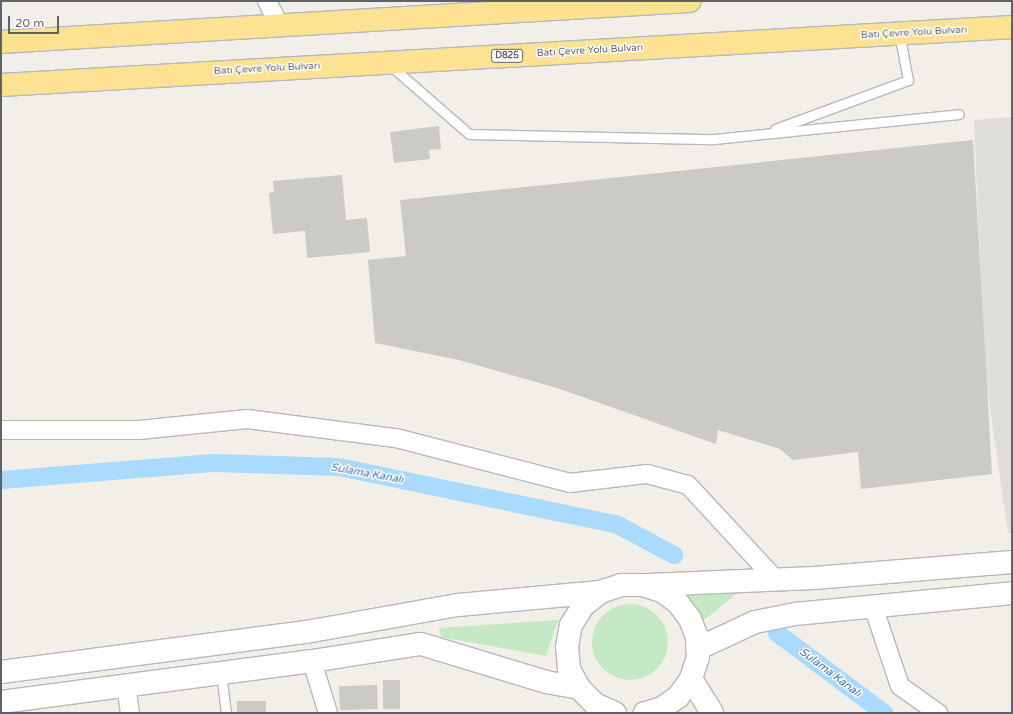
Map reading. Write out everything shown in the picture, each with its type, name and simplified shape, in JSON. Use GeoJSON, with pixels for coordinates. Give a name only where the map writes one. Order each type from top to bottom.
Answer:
{"type":"FeatureCollection","features":[{"type":"Feature","properties":{"kind":"highway"},"geometry":{"type":"LineString","coordinates":[[1,42],[690,1]]}},
{"type":"Feature","properties":{"kind":"highway","name":"Batı Çevre Yolu Bulvarı"},"geometry":{"type":"LineString","coordinates":[[1,85],[1012,27]]}},
{"type":"Feature","properties":{"kind":"main road"},"geometry":{"type":"LineString","coordinates":[[1,672],[306,632],[458,605],[600,592],[621,585],[775,579],[1012,562]]}},
{"type":"Feature","properties":{"kind":"main road"},"geometry":{"type":"LineString","coordinates":[[643,585],[662,591],[678,603],[690,619],[697,637],[698,649],[691,679],[678,697],[660,709],[645,713]]}},
{"type":"Feature","properties":{"kind":"main road"},"geometry":{"type":"LineString","coordinates":[[600,592],[579,612],[571,625],[566,647],[569,669],[579,688],[601,708],[615,713]]}},
{"type":"Feature","properties":{"kind":"main road"},"geometry":{"type":"LineString","coordinates":[[698,649],[755,622],[795,614],[1012,593]]}},
{"type":"Feature","properties":{"kind":"main road"},"geometry":{"type":"LineString","coordinates":[[1,702],[312,661],[421,644],[546,682],[579,688]]}},
{"type":"Feature","properties":{"kind":"main road"},"geometry":{"type":"LineString","coordinates":[[691,679],[712,713]]}},
{"type":"Feature","properties":{"kind":"street"},"geometry":{"type":"LineString","coordinates":[[267,1],[279,25]]}},
{"type":"Feature","properties":{"kind":"street"},"geometry":{"type":"LineString","coordinates":[[1,430],[139,430],[247,419],[396,438],[570,483],[647,474],[688,485],[775,579]]}},
{"type":"Feature","properties":{"kind":"street"},"geometry":{"type":"LineString","coordinates":[[874,606],[900,686],[938,713]]}},
{"type":"Feature","properties":{"kind":"street"},"geometry":{"type":"LineString","coordinates":[[312,661],[328,713]]}},
{"type":"Feature","properties":{"kind":"street"},"geometry":{"type":"LineString","coordinates":[[126,685],[130,713]]}},
{"type":"Feature","properties":{"kind":"lane"},"geometry":{"type":"LineString","coordinates":[[762,134],[908,80],[899,33]]}},
{"type":"Feature","properties":{"kind":"lane"},"geometry":{"type":"LineString","coordinates":[[386,63],[469,134],[714,139],[959,114]]}},
{"type":"Feature","properties":{"kind":"lane"},"geometry":{"type":"LineString","coordinates":[[221,672],[226,713]]}},
{"type":"Feature","properties":{"kind":"shaded area"},"geometry":{"type":"Polygon","coordinates":[[[1012,117],[1012,533],[1008,533],[985,374],[974,120],[1012,117]]]}},
{"type":"Feature","properties":{"kind":"green space"},"geometry":{"type":"Polygon","coordinates":[[[738,592],[702,622],[688,595],[738,592]]]}},
{"type":"Feature","properties":{"kind":"green space"},"geometry":{"type":"Polygon","coordinates":[[[623,604],[637,604],[651,610],[662,621],[668,635],[668,649],[665,657],[657,669],[651,674],[637,680],[623,680],[609,674],[598,663],[592,649],[592,635],[598,621],[609,610],[623,604]]]}},
{"type":"Feature","properties":{"kind":"green space"},"geometry":{"type":"Polygon","coordinates":[[[558,620],[546,656],[441,637],[439,628],[558,620]]]}},
{"type":"Feature","properties":{"kind":"building"},"geometry":{"type":"Polygon","coordinates":[[[439,126],[441,149],[429,150],[430,159],[394,163],[390,132],[439,126]]]}},
{"type":"Feature","properties":{"kind":"building"},"geometry":{"type":"Polygon","coordinates":[[[973,140],[992,474],[861,489],[858,452],[793,460],[780,449],[718,430],[716,444],[557,388],[459,360],[375,343],[368,260],[406,256],[400,200],[973,140]]]}},
{"type":"Feature","properties":{"kind":"building"},"geometry":{"type":"Polygon","coordinates":[[[342,175],[346,220],[367,218],[370,252],[307,258],[305,231],[273,234],[269,193],[274,192],[273,181],[342,175]]]}},
{"type":"Feature","properties":{"kind":"building"},"geometry":{"type":"Polygon","coordinates":[[[383,680],[400,680],[400,709],[383,709],[383,680]]]}},
{"type":"Feature","properties":{"kind":"building"},"geometry":{"type":"Polygon","coordinates":[[[377,685],[378,709],[340,710],[339,686],[377,685]]]}},
{"type":"Feature","properties":{"kind":"building"},"geometry":{"type":"Polygon","coordinates":[[[237,701],[266,701],[266,713],[237,713],[237,701]]]}},
{"type":"Feature","properties":{"kind":"waterway","name":"Sulama Kanalı"},"geometry":{"type":"LineString","coordinates":[[1,480],[213,463],[339,467],[618,525],[674,555]]}},
{"type":"Feature","properties":{"kind":"waterway","name":"Sulama Kanalı"},"geometry":{"type":"LineString","coordinates":[[777,633],[884,713]]}}]}
